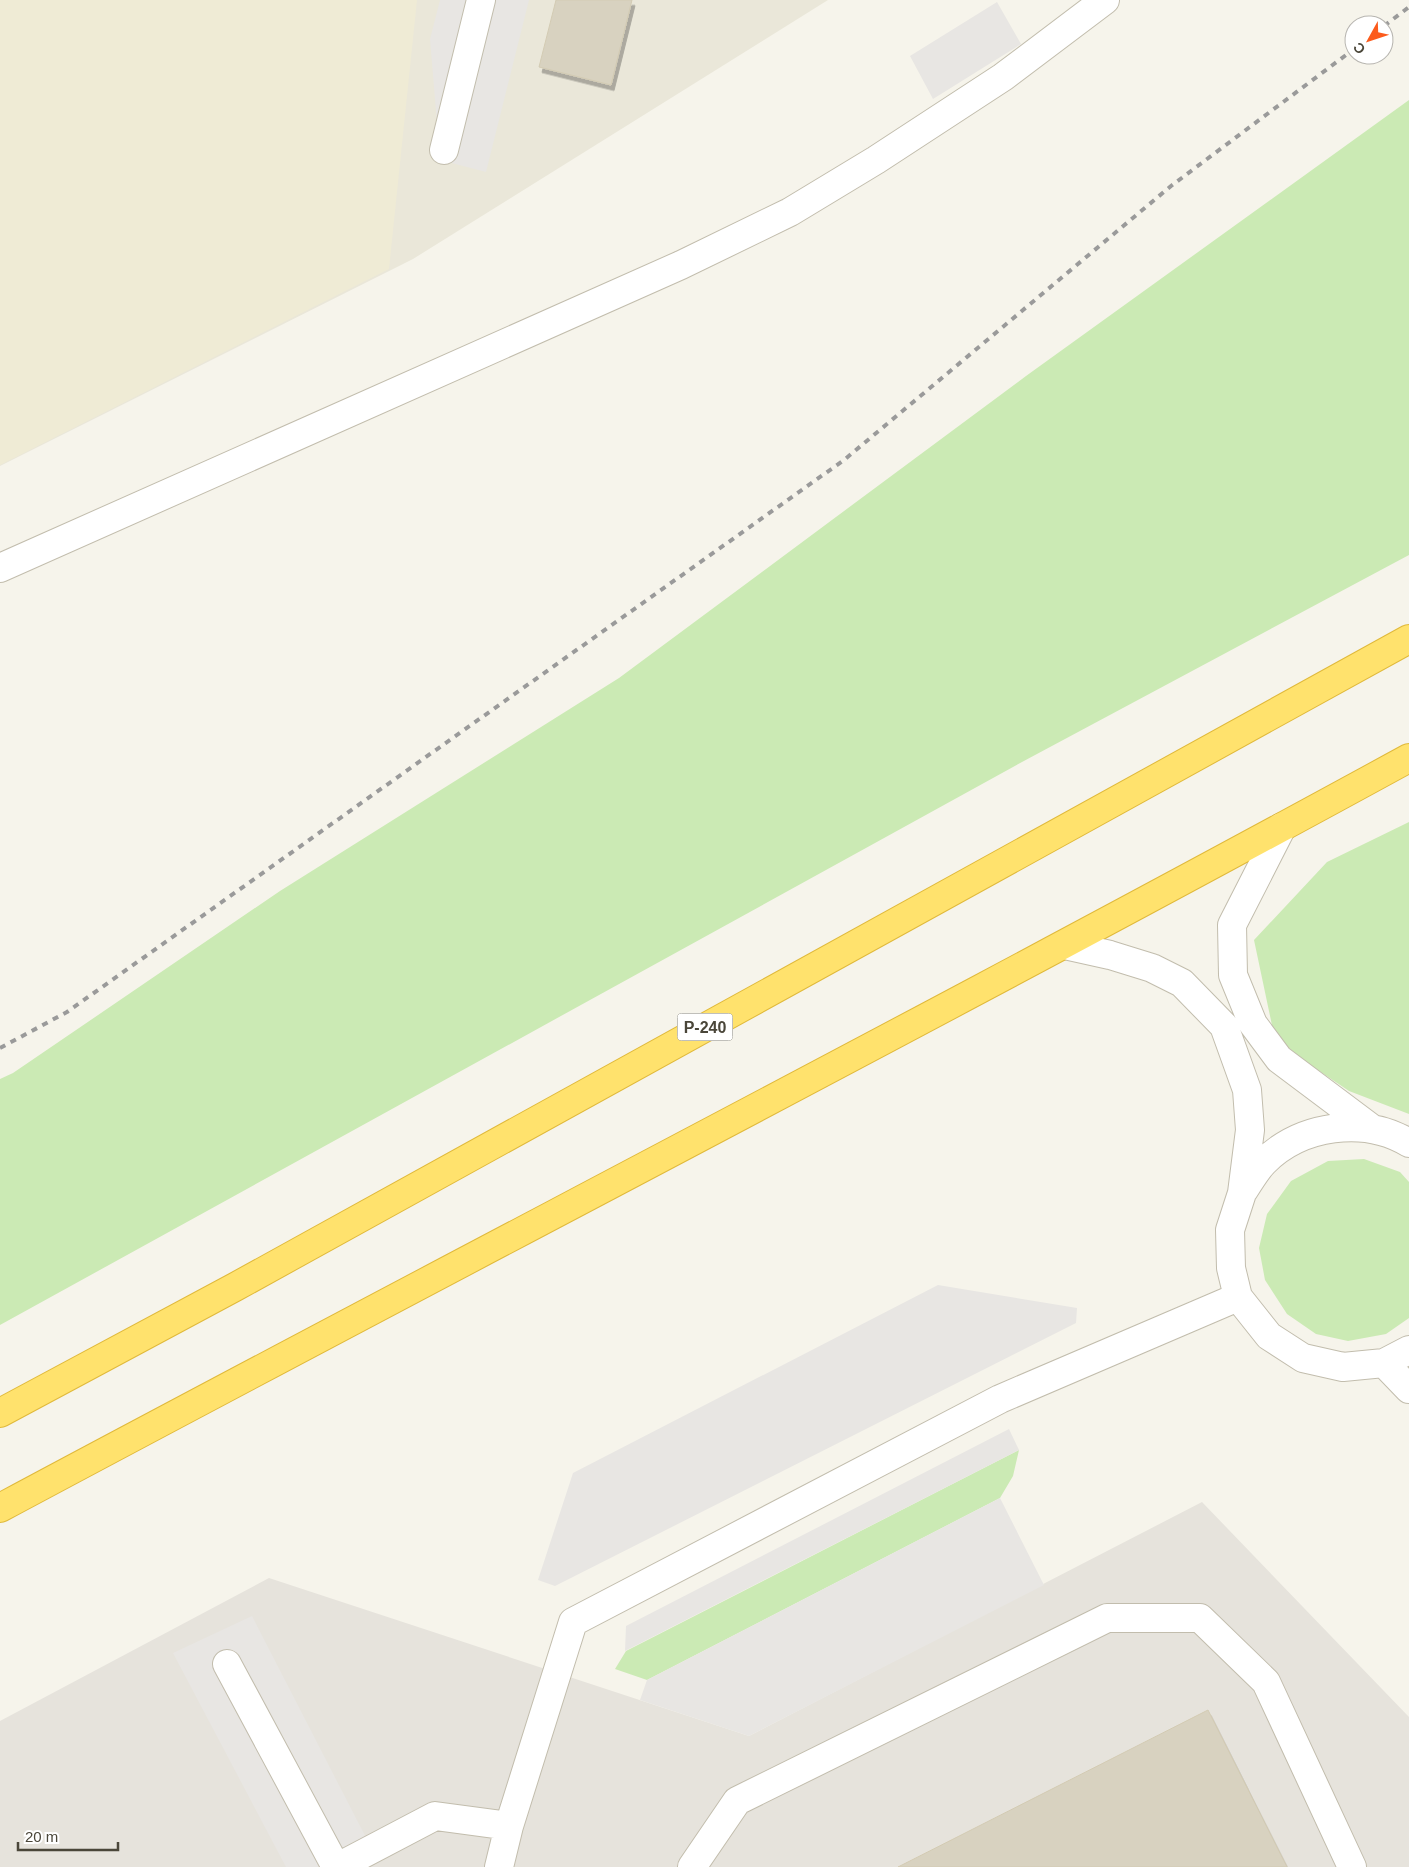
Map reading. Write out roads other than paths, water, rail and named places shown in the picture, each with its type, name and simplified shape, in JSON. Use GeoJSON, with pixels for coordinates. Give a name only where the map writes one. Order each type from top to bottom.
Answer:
{"type":"FeatureCollection","features":[{"type":"Feature","properties":{"kind":"highway","name":"Р-240"},"geometry":{"type":"LineString","coordinates":[[0,1413],[234,1287],[1409,639]]}},
{"type":"Feature","properties":{"kind":"highway"},"geometry":{"type":"LineString","coordinates":[[0,1508],[1064,945],[1409,758]]}},
{"type":"Feature","properties":{"kind":"street"},"geometry":{"type":"LineString","coordinates":[[444,150],[482,0]]}},
{"type":"Feature","properties":{"kind":"street"},"geometry":{"type":"LineString","coordinates":[[0,568],[672,269],[790,212],[876,160],[1003,78],[1094,4]]}},
{"type":"Feature","properties":{"kind":"street"},"geometry":{"type":"LineString","coordinates":[[1282,827],[1232,924],[1233,975],[1253,1024],[1279,1059],[1371,1128],[1409,1143]]}},
{"type":"Feature","properties":{"kind":"street"},"geometry":{"type":"LineString","coordinates":[[1064,945],[1110,955],[1152,968],[1182,983],[1224,1026],[1248,1090],[1250,1130],[1242,1193],[1230,1230],[1231,1268],[1238,1297],[1269,1336],[1303,1358],[1343,1367],[1384,1362],[1409,1350]]}},
{"type":"Feature","properties":{"kind":"street"},"geometry":{"type":"LineString","coordinates":[[1242,1193],[1264,1162],[1295,1139],[1332,1128],[1371,1128]]}},
{"type":"Feature","properties":{"kind":"street"},"geometry":{"type":"LineString","coordinates":[[498,1867],[572,1622],[1000,1399],[1238,1297]]}},
{"type":"Feature","properties":{"kind":"street"},"geometry":{"type":"LineString","coordinates":[[1384,1362],[1409,1389]]}},
{"type":"Feature","properties":{"kind":"street"},"geometry":{"type":"LineString","coordinates":[[692,1867],[736,1801],[1107,1618],[1200,1618],[1266,1682],[1352,1867]]}},
{"type":"Feature","properties":{"kind":"street"},"geometry":{"type":"LineString","coordinates":[[228,1664],[337,1867],[436,1816],[509,1826]]}},
{"type":"Feature","properties":{"kind":"railway"},"geometry":{"type":"LineString","coordinates":[[1394,18],[1409,7]]}},
{"type":"Feature","properties":{"kind":"railway"},"geometry":{"type":"LineString","coordinates":[[0,1048],[67,1012],[844,460],[1171,186],[1344,56]]}}]}
